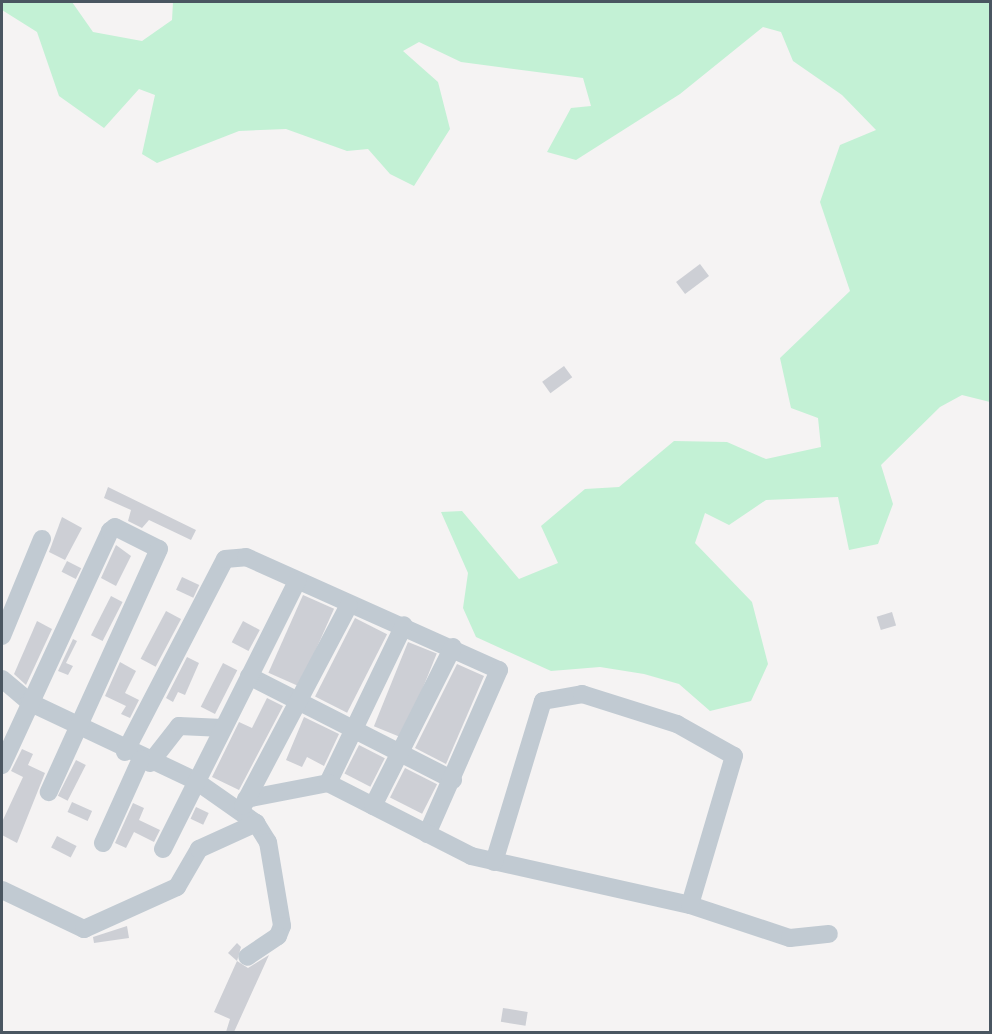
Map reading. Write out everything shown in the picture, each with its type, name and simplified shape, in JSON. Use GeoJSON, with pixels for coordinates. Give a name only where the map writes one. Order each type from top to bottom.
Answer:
{"type":"FeatureCollection","features":[{"type":"Feature","properties":{"kind":"street"},"geometry":{"type":"LineString","coordinates":[[2,765],[29,702],[115,527],[159,549],[160,555],[49,792]]}},
{"type":"Feature","properties":{"kind":"street"},"geometry":{"type":"LineString","coordinates":[[2,636],[42,539]]}},
{"type":"Feature","properties":{"kind":"street"},"geometry":{"type":"LineString","coordinates":[[103,843],[225,560],[246,557],[349,605],[404,625],[453,647],[500,675],[427,834]]}},
{"type":"Feature","properties":{"kind":"street"},"geometry":{"type":"LineString","coordinates":[[163,849],[297,581]]}},
{"type":"Feature","properties":{"kind":"street"},"geometry":{"type":"LineString","coordinates":[[243,805],[349,605]]}},
{"type":"Feature","properties":{"kind":"street"},"geometry":{"type":"LineString","coordinates":[[328,783],[404,625]]}},
{"type":"Feature","properties":{"kind":"street"},"geometry":{"type":"LineString","coordinates":[[373,806],[453,647]]}},
{"type":"Feature","properties":{"kind":"street"},"geometry":{"type":"LineString","coordinates":[[249,676],[453,780]]}},
{"type":"Feature","properties":{"kind":"street"},"geometry":{"type":"LineString","coordinates":[[2,679],[29,702],[81,726],[139,758],[196,781],[243,805],[268,842],[282,926],[278,936],[247,957]]}},
{"type":"Feature","properties":{"kind":"street"},"geometry":{"type":"LineString","coordinates":[[495,862],[543,701],[582,694],[677,724],[734,756],[690,905]]}},
{"type":"Feature","properties":{"kind":"street"},"geometry":{"type":"LineString","coordinates":[[139,758],[187,722],[223,728]]}},
{"type":"Feature","properties":{"kind":"street"},"geometry":{"type":"LineString","coordinates":[[243,805],[328,783],[427,834],[495,862],[690,905],[790,938],[829,934]]}},
{"type":"Feature","properties":{"kind":"street"},"geometry":{"type":"LineString","coordinates":[[2,890],[84,929],[177,887],[199,849],[256,822]]}},
{"type":"Feature","properties":{"kind":"green space"},"geometry":{"type":"Polygon","coordinates":[[[2,2],[72,2],[93,32],[142,41],[172,20],[173,2],[990,2],[990,402],[962,395],[940,407],[881,465],[893,504],[878,544],[849,550],[838,497],[766,500],[729,525],[705,513],[695,543],[752,602],[768,664],[751,701],[710,711],[679,684],[644,674],[600,667],[551,671],[476,637],[463,608],[468,573],[441,512],[462,511],[519,579],[558,563],[541,526],[585,489],[619,487],[674,441],[727,442],[766,459],[821,447],[818,418],[791,408],[780,358],[850,291],[820,202],[840,145],[876,130],[842,95],[793,61],[781,32],[763,27],[680,94],[576,160],[547,152],[571,108],[591,106],[583,78],[461,62],[419,42],[403,51],[438,82],[450,129],[414,186],[390,174],[368,149],[347,151],[286,129],[239,131],[157,163],[142,154],[155,95],[139,89],[104,128],[59,96],[37,32],[2,10],[2,2]]]}},
{"type":"Feature","properties":{"kind":"building"},"geometry":{"type":"Polygon","coordinates":[[[700,264],[709,276],[685,294],[676,282],[700,264]]]}},
{"type":"Feature","properties":{"kind":"building"},"geometry":{"type":"Polygon","coordinates":[[[564,366],[572,377],[550,393],[542,382],[564,366]]]}},
{"type":"Feature","properties":{"kind":"building"},"geometry":{"type":"Polygon","coordinates":[[[108,487],[196,530],[191,540],[149,520],[142,528],[128,521],[131,510],[104,498],[108,487]]]}},
{"type":"Feature","properties":{"kind":"building"},"geometry":{"type":"Polygon","coordinates":[[[62,517],[82,528],[65,560],[49,552],[62,517]]]}},
{"type":"Feature","properties":{"kind":"building"},"geometry":{"type":"Polygon","coordinates":[[[116,545],[131,556],[116,586],[101,578],[116,545]]]}},
{"type":"Feature","properties":{"kind":"building"},"geometry":{"type":"Polygon","coordinates":[[[67,561],[81,568],[76,579],[62,572],[67,561]]]}},
{"type":"Feature","properties":{"kind":"building"},"geometry":{"type":"Polygon","coordinates":[[[182,577],[199,585],[193,598],[176,590],[182,577]]]}},
{"type":"Feature","properties":{"kind":"building"},"geometry":{"type":"Polygon","coordinates":[[[303,595],[334,609],[299,686],[268,673],[303,595]]]}},
{"type":"Feature","properties":{"kind":"building"},"geometry":{"type":"Polygon","coordinates":[[[111,596],[123,602],[103,641],[91,635],[111,596]]]}},
{"type":"Feature","properties":{"kind":"building"},"geometry":{"type":"Polygon","coordinates":[[[166,611],[181,619],[156,667],[141,659],[166,611]]]}},
{"type":"Feature","properties":{"kind":"building"},"geometry":{"type":"Polygon","coordinates":[[[892,612],[896,625],[881,630],[877,617],[892,612]]]}},
{"type":"Feature","properties":{"kind":"building"},"geometry":{"type":"Polygon","coordinates":[[[355,618],[387,634],[347,713],[315,696],[355,618]]]}},
{"type":"Feature","properties":{"kind":"building"},"geometry":{"type":"Polygon","coordinates":[[[37,621],[52,629],[26,685],[14,674],[37,621]]]}},
{"type":"Feature","properties":{"kind":"building"},"geometry":{"type":"Polygon","coordinates":[[[243,621],[260,630],[249,651],[232,642],[243,621]]]}},
{"type":"Feature","properties":{"kind":"building"},"geometry":{"type":"Polygon","coordinates":[[[73,639],[77,641],[66,663],[73,666],[68,675],[58,671],[73,639]]]}},
{"type":"Feature","properties":{"kind":"building"},"geometry":{"type":"Polygon","coordinates":[[[408,642],[437,654],[403,738],[374,726],[408,642]]]}},
{"type":"Feature","properties":{"kind":"building"},"geometry":{"type":"Polygon","coordinates":[[[187,657],[199,663],[185,695],[178,692],[173,702],[166,698],[187,657]]]}},
{"type":"Feature","properties":{"kind":"building"},"geometry":{"type":"Polygon","coordinates":[[[120,662],[136,671],[125,693],[139,700],[130,718],[121,714],[126,706],[105,696],[120,662]]]}},
{"type":"Feature","properties":{"kind":"building"},"geometry":{"type":"Polygon","coordinates":[[[223,663],[237,670],[215,714],[201,707],[223,663]]]}},
{"type":"Feature","properties":{"kind":"building"},"geometry":{"type":"Polygon","coordinates":[[[457,664],[484,676],[446,764],[415,748],[457,664]]]}},
{"type":"Feature","properties":{"kind":"building"},"geometry":{"type":"Polygon","coordinates":[[[267,698],[283,706],[239,790],[212,777],[239,722],[252,728],[267,698]]]}},
{"type":"Feature","properties":{"kind":"building"},"geometry":{"type":"Polygon","coordinates":[[[304,717],[339,734],[324,766],[307,757],[302,767],[286,760],[304,717]]]}},
{"type":"Feature","properties":{"kind":"building"},"geometry":{"type":"Polygon","coordinates":[[[359,745],[385,758],[370,787],[344,774],[359,745]]]}},
{"type":"Feature","properties":{"kind":"building"},"geometry":{"type":"Polygon","coordinates":[[[22,749],[33,754],[28,765],[45,773],[17,843],[2,835],[2,822],[23,777],[11,771],[22,749]]]}},
{"type":"Feature","properties":{"kind":"building"},"geometry":{"type":"Polygon","coordinates":[[[76,760],[86,765],[68,801],[58,796],[76,760]]]}},
{"type":"Feature","properties":{"kind":"building"},"geometry":{"type":"Polygon","coordinates":[[[405,768],[437,784],[422,814],[390,797],[405,768]]]}},
{"type":"Feature","properties":{"kind":"building"},"geometry":{"type":"Polygon","coordinates":[[[72,802],[92,811],[88,821],[68,812],[72,802]]]}},
{"type":"Feature","properties":{"kind":"building"},"geometry":{"type":"Polygon","coordinates":[[[133,803],[144,808],[139,820],[160,830],[154,842],[134,832],[126,848],[115,843],[133,803]]]}},
{"type":"Feature","properties":{"kind":"building"},"geometry":{"type":"Polygon","coordinates":[[[196,807],[209,813],[203,825],[191,819],[196,807]]]}},
{"type":"Feature","properties":{"kind":"building"},"geometry":{"type":"Polygon","coordinates":[[[57,836],[77,846],[71,858],[51,848],[57,836]]]}},
{"type":"Feature","properties":{"kind":"building"},"geometry":{"type":"Polygon","coordinates":[[[127,926],[129,938],[94,943],[93,937],[127,926]]]}},
{"type":"Feature","properties":{"kind":"building"},"geometry":{"type":"Polygon","coordinates":[[[237,943],[241,947],[237,961],[228,953],[237,943]]]}},
{"type":"Feature","properties":{"kind":"building"},"geometry":{"type":"Polygon","coordinates":[[[269,955],[234,1032],[226,1032],[230,1019],[214,1012],[237,961],[248,968],[269,955]]]}},
{"type":"Feature","properties":{"kind":"building"},"geometry":{"type":"Polygon","coordinates":[[[503,1008],[528,1012],[526,1026],[501,1022],[503,1008]]]}}]}
